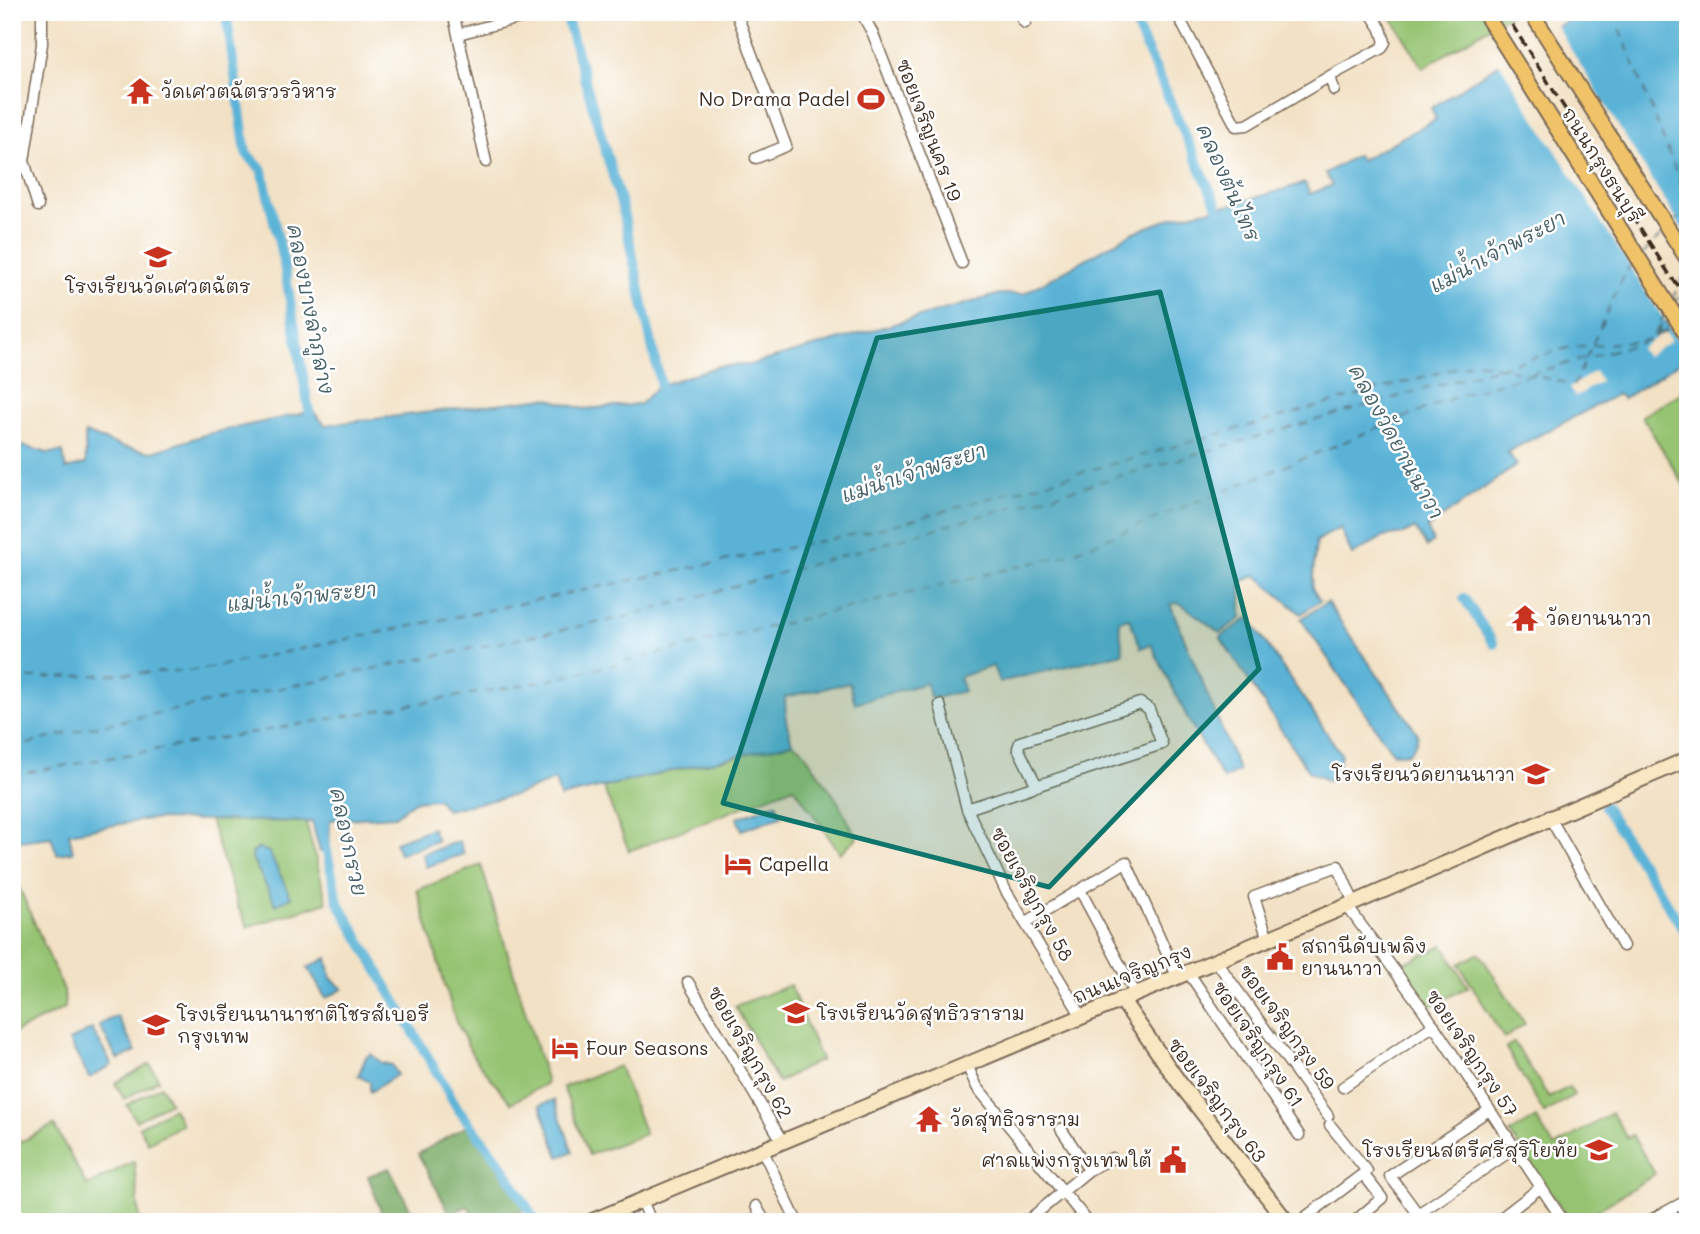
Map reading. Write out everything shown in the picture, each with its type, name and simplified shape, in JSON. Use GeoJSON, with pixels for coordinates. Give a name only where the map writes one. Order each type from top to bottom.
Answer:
{"type":"FeatureCollection","features":[{"type":"Feature","properties":{"kind":"main road","name":"ถนนกรุงธนบุรี"},"geometry":{"type":"LineString","coordinates":[[1484,12],[1688,337]]}},
{"type":"Feature","properties":{"kind":"main road"},"geometry":{"type":"LineString","coordinates":[[1531,12],[1688,260]]}},
{"type":"Feature","properties":{"kind":"main road","name":"ถนนเจริญกรุง"},"geometry":{"type":"LineString","coordinates":[[590,1222],[1081,1015],[1216,961],[1549,816],[1688,759]]}},
{"type":"Feature","properties":{"kind":"main road","name":"ซอยเจริญกรุง 63"},"geometry":{"type":"LineString","coordinates":[[1121,999],[1170,1071],[1287,1222]]}},
{"type":"Feature","properties":{"kind":"street"},"geometry":{"type":"LineString","coordinates":[[38,206],[24,161],[42,44],[42,12]]}},
{"type":"Feature","properties":{"kind":"street"},"geometry":{"type":"LineString","coordinates":[[453,12],[486,162]]}},
{"type":"Feature","properties":{"kind":"street"},"geometry":{"type":"LineString","coordinates":[[458,34],[542,12]]}},
{"type":"Feature","properties":{"kind":"street"},"geometry":{"type":"LineString","coordinates":[[736,12],[786,146],[756,158]]}},
{"type":"Feature","properties":{"kind":"street","name":"ซอยเจริญนคร 19"},"geometry":{"type":"LineString","coordinates":[[861,12],[873,34],[962,263]]}},
{"type":"Feature","properties":{"kind":"street"},"geometry":{"type":"LineString","coordinates":[[1017,12],[1025,23]]}},
{"type":"Feature","properties":{"kind":"street"},"geometry":{"type":"LineString","coordinates":[[1176,12],[1236,126],[1247,125],[1382,48],[1385,42],[1384,34],[1370,12]]}},
{"type":"Feature","properties":{"kind":"street"},"geometry":{"type":"LineString","coordinates":[[1330,76],[1334,90]]}},
{"type":"Feature","properties":{"kind":"street"},"geometry":{"type":"LineString","coordinates":[[967,809],[1037,786],[1162,744],[1149,709],[1140,703],[1020,741],[1018,748],[1037,786]]}},
{"type":"Feature","properties":{"kind":"street","name":"ซอยเจริญกรุง 58"},"geometry":{"type":"LineString","coordinates":[[940,705],[967,809],[1006,891],[1081,1015]]}},
{"type":"Feature","properties":{"kind":"street"},"geometry":{"type":"LineString","coordinates":[[1549,816],[1622,946]]}},
{"type":"Feature","properties":{"kind":"street","name":"ซอยเจริญกรุง 61"},"geometry":{"type":"LineString","coordinates":[[1080,890],[1126,862],[1182,974],[1299,1135]]}},
{"type":"Feature","properties":{"kind":"street","name":"ซอยเจริญกรุง 57"},"geometry":{"type":"LineString","coordinates":[[1268,939],[1255,897],[1338,866],[1351,904],[1564,1222]]}},
{"type":"Feature","properties":{"kind":"street"},"geometry":{"type":"LineString","coordinates":[[1025,923],[1080,890],[1135,993]]}},
{"type":"Feature","properties":{"kind":"street","name":"ซอยเจริญกรุง 59"},"geometry":{"type":"LineString","coordinates":[[1216,961],[1367,1171],[1364,1175],[1382,1198],[1354,1222]]}},
{"type":"Feature","properties":{"kind":"street","name":"ซอยเจริญกรุง 62"},"geometry":{"type":"LineString","coordinates":[[688,982],[782,1140]]}},
{"type":"Feature","properties":{"kind":"street"},"geometry":{"type":"LineString","coordinates":[[1343,1087],[1434,1025]]}},
{"type":"Feature","properties":{"kind":"street"},"geometry":{"type":"LineString","coordinates":[[966,1063],[977,1087],[1088,1222]]}},
{"type":"Feature","properties":{"kind":"street"},"geometry":{"type":"LineString","coordinates":[[1489,1110],[1390,1176],[1421,1218],[1515,1148]]}},
{"type":"Feature","properties":{"kind":"street"},"geometry":{"type":"LineString","coordinates":[[1061,1129],[1089,1170]]}},
{"type":"Feature","properties":{"kind":"street"},"geometry":{"type":"LineString","coordinates":[[762,1149],[797,1222]]}},
{"type":"Feature","properties":{"kind":"street"},"geometry":{"type":"LineString","coordinates":[[1026,1222],[1089,1170],[1112,1158]]}},
{"type":"Feature","properties":{"kind":"street"},"geometry":{"type":"LineString","coordinates":[[1299,1222],[1364,1175]]}},
{"type":"Feature","properties":{"kind":"street"},"geometry":{"type":"LineString","coordinates":[[1496,1222],[1541,1187]]}},
{"type":"Feature","properties":{"kind":"street"},"geometry":{"type":"LineString","coordinates":[[642,1200],[651,1222]]}},
{"type":"Feature","properties":{"kind":"street"},"geometry":{"type":"LineString","coordinates":[[1647,1222],[1688,1200]]}},
{"type":"Feature","properties":{"kind":"street"},"geometry":{"type":"LineString","coordinates":[[756,1206],[765,1222]]}},
{"type":"Feature","properties":{"kind":"highlighted area"},"geometry":{"type":"Polygon","coordinates":[[[1160,292],[1259,669],[1049,887],[723,803],[877,338],[1160,292]]]}},
{"type":"Feature","properties":{"kind":"green space"},"geometry":{"type":"Polygon","coordinates":[[[1388,12],[1514,12],[1423,68],[1388,12]]]}},
{"type":"Feature","properties":{"kind":"green space"},"geometry":{"type":"Polygon","coordinates":[[[1688,389],[1688,492],[1642,416],[1688,389]]]}},
{"type":"Feature","properties":{"kind":"green space"},"geometry":{"type":"Polygon","coordinates":[[[792,743],[801,748],[837,800],[857,838],[840,853],[794,787],[629,851],[603,787],[792,743]]]}},
{"type":"Feature","properties":{"kind":"green space"},"geometry":{"type":"Polygon","coordinates":[[[210,820],[306,822],[327,902],[248,927],[238,907],[210,820]]]}},
{"type":"Feature","properties":{"kind":"green space"},"geometry":{"type":"Polygon","coordinates":[[[481,865],[547,1083],[511,1103],[473,1056],[455,1019],[417,890],[481,865]]]}},
{"type":"Feature","properties":{"kind":"green space"},"geometry":{"type":"Polygon","coordinates":[[[12,871],[64,991],[65,1008],[12,1034],[12,871]]]}},
{"type":"Feature","properties":{"kind":"green space"},"geometry":{"type":"Polygon","coordinates":[[[1443,945],[1468,987],[1428,1007],[1400,965],[1443,945]]]}},
{"type":"Feature","properties":{"kind":"green space"},"geometry":{"type":"Polygon","coordinates":[[[1479,953],[1525,1024],[1504,1038],[1459,964],[1479,953]]]}},
{"type":"Feature","properties":{"kind":"green space"},"geometry":{"type":"Polygon","coordinates":[[[790,985],[821,1060],[778,1082],[735,1006],[790,985]]]}},
{"type":"Feature","properties":{"kind":"green space"},"geometry":{"type":"Polygon","coordinates":[[[1514,1042],[1549,1098],[1569,1087],[1574,1095],[1544,1113],[1506,1048],[1514,1042]]]}},
{"type":"Feature","properties":{"kind":"green space"},"geometry":{"type":"Polygon","coordinates":[[[150,1064],[159,1080],[124,1099],[115,1083],[150,1064]]]}},
{"type":"Feature","properties":{"kind":"green space"},"geometry":{"type":"Polygon","coordinates":[[[619,1066],[645,1134],[589,1155],[563,1087],[619,1066]]]}},
{"type":"Feature","properties":{"kind":"green space"},"geometry":{"type":"Polygon","coordinates":[[[161,1086],[170,1102],[136,1121],[127,1105],[161,1086]]]}},
{"type":"Feature","properties":{"kind":"green space"},"geometry":{"type":"Polygon","coordinates":[[[173,1108],[182,1124],[148,1143],[139,1127],[173,1108]]]}},
{"type":"Feature","properties":{"kind":"green space"},"geometry":{"type":"Polygon","coordinates":[[[1612,1113],[1627,1138],[1632,1135],[1655,1174],[1579,1222],[1571,1222],[1510,1133],[1536,1118],[1554,1147],[1612,1113]]]}},
{"type":"Feature","properties":{"kind":"green space"},"geometry":{"type":"Polygon","coordinates":[[[54,1125],[87,1186],[134,1161],[140,1222],[18,1222],[12,1154],[20,1142],[54,1125]]]}},
{"type":"Feature","properties":{"kind":"green space"},"geometry":{"type":"Polygon","coordinates":[[[467,1126],[499,1167],[525,1209],[500,1222],[477,1222],[468,1206],[450,1214],[418,1154],[467,1126]]]}},
{"type":"Feature","properties":{"kind":"green space"},"geometry":{"type":"Polygon","coordinates":[[[389,1168],[417,1222],[385,1222],[368,1176],[389,1168]]]}},
{"type":"Feature","properties":{"kind":"water","name":"แม่น้ำเจ้าพระยา"},"geometry":{"type":"Polygon","coordinates":[[[1580,12],[1688,12],[1688,357],[1623,399],[1618,394],[1507,452],[1517,465],[1427,528],[1433,542],[1427,547],[1415,528],[1404,534],[1383,537],[1352,555],[1340,528],[1316,541],[1312,588],[1320,601],[1301,614],[1256,575],[1241,582],[1241,618],[1220,633],[1180,603],[1170,604],[1239,771],[1223,779],[1189,721],[1151,644],[1141,648],[1129,618],[1119,621],[1123,653],[999,682],[993,666],[959,677],[964,691],[931,699],[926,683],[855,703],[849,683],[785,697],[786,720],[792,743],[560,797],[555,780],[516,795],[446,810],[438,799],[414,801],[395,816],[330,820],[329,850],[320,852],[312,822],[149,819],[69,833],[73,852],[57,854],[51,837],[12,842],[12,443],[48,453],[63,452],[66,469],[86,464],[85,433],[123,447],[153,452],[207,434],[313,411],[325,425],[546,398],[584,409],[640,404],[658,386],[719,366],[749,365],[1000,294],[1023,294],[1132,233],[1174,217],[1230,205],[1305,183],[1310,194],[1332,185],[1325,173],[1357,155],[1361,160],[1436,119],[1431,108],[1580,12]]]}},
{"type":"Feature","properties":{"kind":"water"},"geometry":{"type":"Polygon","coordinates":[[[1327,602],[1418,734],[1413,748],[1407,753],[1392,752],[1301,619],[1327,602]]]}},
{"type":"Feature","properties":{"kind":"water"},"geometry":{"type":"Polygon","coordinates":[[[1249,618],[1341,754],[1337,774],[1329,781],[1309,772],[1220,637],[1249,618]]]}},
{"type":"Feature","properties":{"kind":"water"},"geometry":{"type":"Polygon","coordinates":[[[776,803],[781,816],[742,830],[737,818],[776,803]]]}},
{"type":"Feature","properties":{"kind":"water"},"geometry":{"type":"Polygon","coordinates":[[[432,828],[437,841],[399,854],[395,842],[432,828]]]}},
{"type":"Feature","properties":{"kind":"water"},"geometry":{"type":"Polygon","coordinates":[[[459,841],[464,854],[426,867],[422,854],[459,841]]]}},
{"type":"Feature","properties":{"kind":"water"},"geometry":{"type":"Polygon","coordinates":[[[259,848],[269,852],[291,897],[276,905],[252,858],[252,853],[259,848]]]}},
{"type":"Feature","properties":{"kind":"water"},"geometry":{"type":"Polygon","coordinates":[[[327,958],[331,978],[343,989],[326,998],[307,968],[327,958]]]}},
{"type":"Feature","properties":{"kind":"water"},"geometry":{"type":"Polygon","coordinates":[[[117,1016],[136,1051],[118,1060],[99,1025],[117,1016]]]}},
{"type":"Feature","properties":{"kind":"water"},"geometry":{"type":"Polygon","coordinates":[[[92,1029],[112,1065],[89,1078],[69,1041],[92,1029]]]}},
{"type":"Feature","properties":{"kind":"water"},"geometry":{"type":"Polygon","coordinates":[[[371,1054],[382,1063],[392,1065],[397,1075],[370,1092],[370,1082],[358,1076],[366,1057],[371,1054]]]}},
{"type":"Feature","properties":{"kind":"water"},"geometry":{"type":"Polygon","coordinates":[[[554,1100],[573,1152],[559,1157],[540,1105],[554,1100]]]}},
{"type":"Feature","properties":{"kind":"pier"},"geometry":{"type":"Polygon","coordinates":[[[1555,24],[1688,238],[1688,357],[1498,61],[1555,24]]]}},
{"type":"Feature","properties":{"kind":"pier"},"geometry":{"type":"Polygon","coordinates":[[[1665,332],[1671,341],[1646,357],[1640,348],[1665,332]]]}},
{"type":"Feature","properties":{"kind":"pier"},"geometry":{"type":"Polygon","coordinates":[[[1595,371],[1601,381],[1575,397],[1569,388],[1595,371]]]}},
{"type":"Feature","properties":{"kind":"waterway","name":"คลองบางลำภูล่าง"},"geometry":{"type":"LineString","coordinates":[[226,12],[246,153],[262,170],[284,264],[311,423]]}},
{"type":"Feature","properties":{"kind":"waterway"},"geometry":{"type":"LineString","coordinates":[[565,12],[622,207],[663,396]]}},
{"type":"Feature","properties":{"kind":"waterway","name":"คลองต้นไทร"},"geometry":{"type":"LineString","coordinates":[[1130,12],[1224,221]]}},
{"type":"Feature","properties":{"kind":"waterway","name":"คลองวัดยานนาวา"},"geometry":{"type":"LineString","coordinates":[[1464,598],[1494,644]]}},
{"type":"Feature","properties":{"kind":"waterway","name":"คลองวัดยานนาวา"},"geometry":{"type":"LineString","coordinates":[[1605,807],[1688,936]]}},
{"type":"Feature","properties":{"kind":"waterway","name":"คลองกรวย"},"geometry":{"type":"LineString","coordinates":[[324,838],[338,902],[458,1109],[502,1165],[536,1222]]}},
{"type":"Feature","properties":{"kind":"waterway"},"geometry":{"type":"LineString","coordinates":[[1658,1222],[1688,1207]]}},
{"type":"Feature","properties":{"kind":"ferry route"},"geometry":{"type":"LineString","coordinates":[[1620,29],[1688,201]]}},
{"type":"Feature","properties":{"kind":"ferry route"},"geometry":{"type":"LineString","coordinates":[[1672,224],[1688,208]]}},
{"type":"Feature","properties":{"kind":"ferry route"},"geometry":{"type":"LineString","coordinates":[[1643,254],[1663,233]]}},
{"type":"Feature","properties":{"kind":"ferry route"},"geometry":{"type":"LineString","coordinates":[[12,679],[199,670],[879,529],[1477,362],[1574,385],[1625,272],[1634,263]]}},
{"type":"Feature","properties":{"kind":"ferry route"},"geometry":{"type":"LineString","coordinates":[[1672,299],[1688,268]]}},
{"type":"Feature","properties":{"kind":"ferry route"},"geometry":{"type":"LineString","coordinates":[[1674,304],[1688,282]]}},
{"type":"Feature","properties":{"kind":"ferry route"},"geometry":{"type":"LineString","coordinates":[[1677,309],[1688,296]]}},
{"type":"Feature","properties":{"kind":"ferry route"},"geometry":{"type":"LineString","coordinates":[[1681,315],[1688,308]]}},
{"type":"Feature","properties":{"kind":"ferry route"},"geometry":{"type":"LineString","coordinates":[[12,748],[92,727],[634,615],[1571,347],[1651,340],[1665,314]]}},
{"type":"Feature","properties":{"kind":"ferry route"},"geometry":{"type":"LineString","coordinates":[[1657,331],[1667,315]]}},
{"type":"Feature","properties":{"kind":"ferry route"},"geometry":{"type":"LineString","coordinates":[[1682,318],[1688,315]]}},
{"type":"Feature","properties":{"kind":"ferry route"},"geometry":{"type":"LineString","coordinates":[[1655,336],[1669,319]]}},
{"type":"Feature","properties":{"kind":"ferry route"},"geometry":{"type":"LineString","coordinates":[[1654,338],[1671,323]]}},
{"type":"Feature","properties":{"kind":"ferry route"},"geometry":{"type":"LineString","coordinates":[[1660,335],[1672,326]]}},
{"type":"Feature","properties":{"kind":"ferry route"},"geometry":{"type":"LineString","coordinates":[[1530,374],[1643,342]]}},
{"type":"Feature","properties":{"kind":"ferry route"},"geometry":{"type":"LineString","coordinates":[[12,775],[550,680],[1066,555],[1457,396],[1525,376]]}},
{"type":"Feature","properties":{"kind":"railway"},"geometry":{"type":"LineString","coordinates":[[1504,12],[1671,277],[1688,297]]}},
{"type":"Feature","properties":{"kind":"place","name":"วัดเศวตฉัตรวรวิหาร"},"geometry":{"type":"Point","coordinates":[140,91]}},
{"type":"Feature","properties":{"kind":"place","name":"No Drama Padel"},"geometry":{"type":"Point","coordinates":[871,99]}},
{"type":"Feature","properties":{"kind":"place","name":"โรงเรียนวัดเศวตฉัตร"},"geometry":{"type":"Point","coordinates":[158,257]}},
{"type":"Feature","properties":{"kind":"place","name":"วัดยานนาวา"},"geometry":{"type":"Point","coordinates":[1525,618]}},
{"type":"Feature","properties":{"kind":"place","name":"โรงเรียนวัดยานนาวา"},"geometry":{"type":"Point","coordinates":[1536,774]}},
{"type":"Feature","properties":{"kind":"place","name":"Capella"},"geometry":{"type":"Point","coordinates":[738,864]}},
{"type":"Feature","properties":{"kind":"place","name":"สถานีดับเพลิง ยานนาวา"},"geometry":{"type":"Point","coordinates":[1280,957]}},
{"type":"Feature","properties":{"kind":"place","name":"โรงเรียนวัดสุทธิวราราม"},"geometry":{"type":"Point","coordinates":[796,1013]}},
{"type":"Feature","properties":{"kind":"place","name":"โรงเรียนนานาชาติโชรส์เบอรี กรุงเทพ"},"geometry":{"type":"Point","coordinates":[156,1025]}},
{"type":"Feature","properties":{"kind":"place","name":"Four Seasons"},"geometry":{"type":"Point","coordinates":[565,1048]}},
{"type":"Feature","properties":{"kind":"place","name":"วัดสุทธิวราราม"},"geometry":{"type":"Point","coordinates":[929,1119]}},
{"type":"Feature","properties":{"kind":"place","name":"โรงเรียนสตรีศรีสุริโยทัย"},"geometry":{"type":"Point","coordinates":[1599,1150]}},
{"type":"Feature","properties":{"kind":"place","name":"ศาลแพ่งกรุงเทพใต้"},"geometry":{"type":"Point","coordinates":[1173,1160]}}]}
